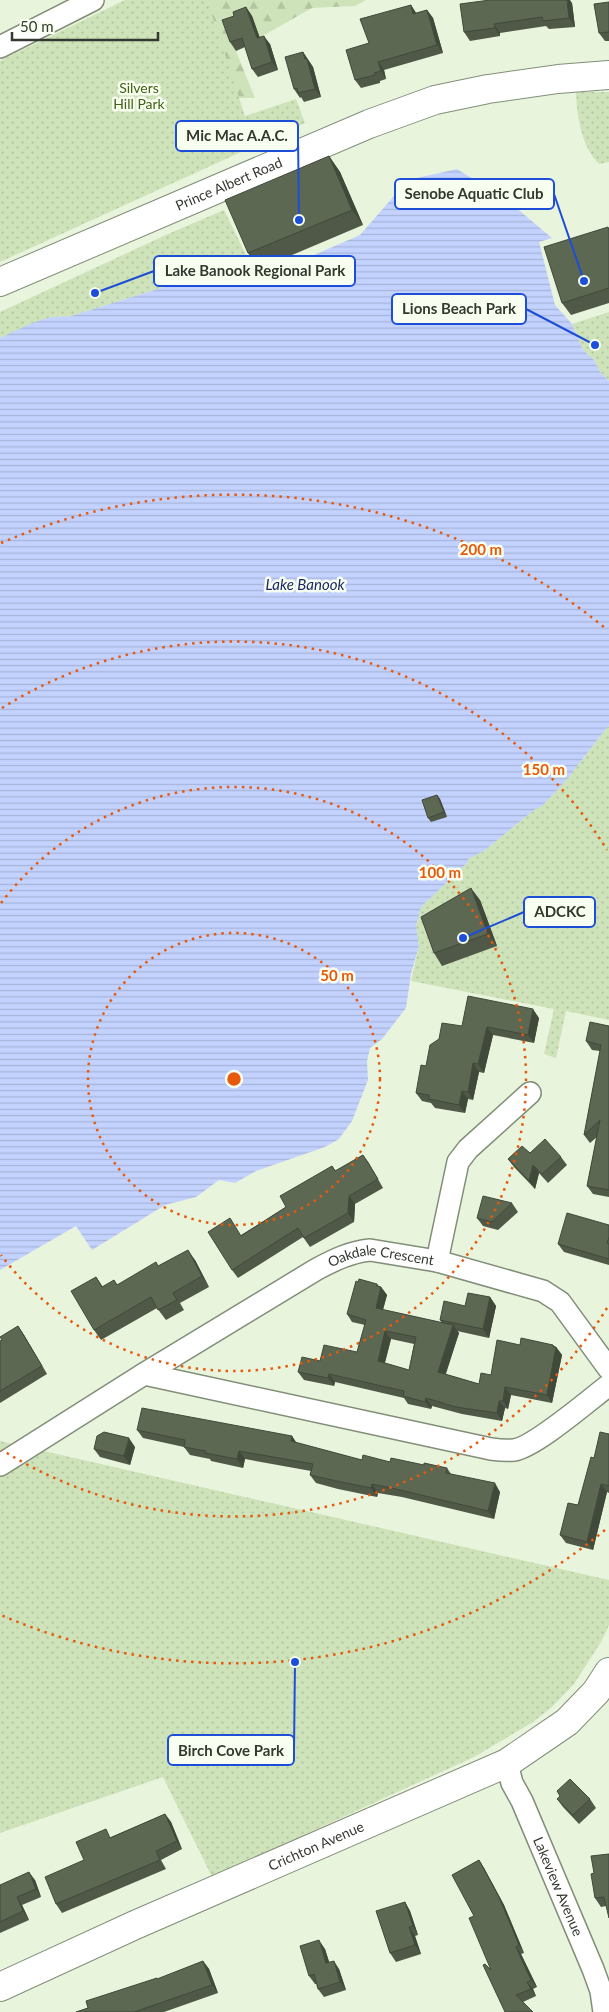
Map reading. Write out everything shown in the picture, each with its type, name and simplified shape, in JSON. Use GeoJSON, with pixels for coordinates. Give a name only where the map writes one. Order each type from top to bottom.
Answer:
{"type":"FeatureCollection","features":[{"type":"Feature","properties":{"kind":"street"},"geometry":{"type":"LineString","coordinates":[[0,46],[93,0]]}},
{"type":"Feature","properties":{"kind":"street","name":"Prince Albert Road"},"geometry":{"type":"LineString","coordinates":[[0,282],[369,124],[435,100],[488,89],[549,80],[609,75]]}},
{"type":"Feature","properties":{"kind":"street"},"geometry":{"type":"LineString","coordinates":[[437,1262],[458,1162],[468,1149],[530,1093]]}},
{"type":"Feature","properties":{"kind":"street","name":"Oakdale Crescent"},"geometry":{"type":"LineString","coordinates":[[0,1465],[144,1374],[317,1269],[344,1256],[370,1250],[437,1262],[543,1291],[554,1297],[571,1316],[609,1369]]}},
{"type":"Feature","properties":{"kind":"street"},"geometry":{"type":"LineString","coordinates":[[144,1374],[491,1449],[506,1450],[515,1450],[532,1444],[609,1385]]}},
{"type":"Feature","properties":{"kind":"street","name":"Crichton Avenue"},"geometry":{"type":"LineString","coordinates":[[0,1987],[135,1925],[507,1763],[567,1722],[596,1692],[609,1672]]}},
{"type":"Feature","properties":{"kind":"street","name":"Lakeview Avenue"},"geometry":{"type":"LineString","coordinates":[[507,1763],[512,1783],[522,1801],[593,1969],[601,1991],[604,2012]]}},
{"type":"Feature","properties":{"kind":"green space","name":"Silvers Hill Park"},"geometry":{"type":"Polygon","coordinates":[[[125,0],[207,0],[245,116],[296,99],[305,123],[0,262],[0,61],[125,0]]]}},
{"type":"Feature","properties":{"kind":"green space"},"geometry":{"type":"Polygon","coordinates":[[[137,0],[366,0],[355,6],[312,8],[236,51],[255,98],[239,98],[137,0]]]}},
{"type":"Feature","properties":{"kind":"green space"},"geometry":{"type":"Polygon","coordinates":[[[576,92],[609,92],[609,162],[599,164],[588,149],[579,121],[576,92]]]}},
{"type":"Feature","properties":{"kind":"green space"},"geometry":{"type":"Polygon","coordinates":[[[224,210],[255,273],[227,265],[222,269],[68,317],[61,316],[0,338],[0,312],[224,210]]]}},
{"type":"Feature","properties":{"kind":"green space"},"geometry":{"type":"Polygon","coordinates":[[[609,312],[609,381],[600,372],[594,360],[583,350],[572,324],[609,312]]]}},
{"type":"Feature","properties":{"kind":"green space"},"geometry":{"type":"Polygon","coordinates":[[[609,725],[609,1020],[566,1011],[556,1058],[544,1054],[554,1009],[411,981],[419,946],[416,926],[421,907],[469,861],[467,859],[484,851],[540,807],[564,783],[609,725]]]}},
{"type":"Feature","properties":{"kind":"green space"},"geometry":{"type":"Polygon","coordinates":[[[0,1441],[609,1580],[609,1625],[601,1642],[574,1684],[551,1708],[533,1722],[474,1757],[212,1877],[163,1777],[0,1833],[0,1441]]]}},
{"type":"Feature","properties":{"kind":"water","name":"Lake Banook"},"geometry":{"type":"Polygon","coordinates":[[[457,169],[508,201],[552,238],[539,242],[555,305],[572,324],[583,350],[594,360],[600,372],[609,381],[609,725],[564,783],[542,806],[534,810],[484,851],[468,859],[469,861],[421,907],[416,926],[419,946],[411,974],[406,1008],[382,1039],[370,1048],[367,1061],[368,1080],[352,1121],[339,1139],[325,1147],[256,1171],[235,1183],[219,1180],[196,1197],[165,1205],[92,1250],[76,1226],[0,1270],[0,338],[42,320],[68,317],[222,269],[227,265],[255,273],[291,265],[360,235],[408,180],[457,169]]]}},
{"type":"Feature","properties":{"kind":"building"},"geometry":{"type":"Polygon","coordinates":[[[490,0],[567,0],[569,18],[543,21],[542,17],[494,24],[495,28],[464,32],[460,4],[490,0]]]}},
{"type":"Feature","properties":{"kind":"building"},"geometry":{"type":"Polygon","coordinates":[[[609,2],[609,32],[599,33],[594,4],[609,2]]]}},
{"type":"Feature","properties":{"kind":"building"},"geometry":{"type":"Polygon","coordinates":[[[411,5],[413,14],[427,10],[437,45],[378,62],[381,71],[374,73],[375,75],[355,80],[346,50],[369,43],[360,19],[411,5]]]}},
{"type":"Feature","properties":{"kind":"building"},"geometry":{"type":"Polygon","coordinates":[[[246,7],[257,38],[264,36],[272,62],[252,69],[242,38],[230,42],[222,20],[234,16],[233,12],[246,7]]]}},
{"type":"Feature","properties":{"kind":"building"},"geometry":{"type":"Polygon","coordinates":[[[303,52],[305,59],[307,59],[315,89],[298,93],[297,88],[294,89],[285,57],[303,52]]]}},
{"type":"Feature","properties":{"kind":"building"},"geometry":{"type":"Polygon","coordinates":[[[329,156],[352,210],[248,253],[225,200],[329,156]]]}},
{"type":"Feature","properties":{"kind":"building"},"geometry":{"type":"Polygon","coordinates":[[[608,227],[609,288],[562,303],[544,247],[608,227]]]}},
{"type":"Feature","properties":{"kind":"building"},"geometry":{"type":"Polygon","coordinates":[[[437,795],[444,812],[428,818],[422,800],[437,795]]]}},
{"type":"Feature","properties":{"kind":"building"},"geometry":{"type":"Polygon","coordinates":[[[471,888],[488,934],[434,953],[421,917],[471,888]]]}},
{"type":"Feature","properties":{"kind":"building"},"geometry":{"type":"Polygon","coordinates":[[[468,996],[533,1009],[528,1035],[487,1027],[478,1064],[473,1063],[468,1092],[462,1091],[459,1105],[429,1099],[429,1095],[416,1093],[421,1065],[426,1066],[430,1045],[439,1039],[442,1023],[462,1026],[468,996]]]}},
{"type":"Feature","properties":{"kind":"building"},"geometry":{"type":"Polygon","coordinates":[[[590,1022],[609,1026],[609,1190],[587,1186],[600,1120],[584,1135],[601,1045],[586,1041],[590,1022]]]}},
{"type":"Feature","properties":{"kind":"building"},"geometry":{"type":"Polygon","coordinates":[[[545,1139],[561,1157],[542,1174],[533,1165],[529,1181],[508,1159],[522,1146],[530,1153],[545,1139]]]}},
{"type":"Feature","properties":{"kind":"building"},"geometry":{"type":"Polygon","coordinates":[[[363,1155],[378,1179],[349,1196],[348,1213],[304,1238],[298,1228],[232,1270],[208,1232],[230,1218],[241,1236],[286,1207],[280,1196],[332,1166],[335,1171],[363,1155]]]}},
{"type":"Feature","properties":{"kind":"building"},"geometry":{"type":"Polygon","coordinates":[[[483,1196],[512,1203],[492,1222],[477,1218],[483,1196]]]}},
{"type":"Feature","properties":{"kind":"building"},"geometry":{"type":"Polygon","coordinates":[[[567,1213],[609,1225],[607,1243],[609,1244],[609,1259],[558,1244],[567,1213]]]}},
{"type":"Feature","properties":{"kind":"building"},"geometry":{"type":"Polygon","coordinates":[[[188,1250],[202,1276],[173,1293],[177,1300],[158,1310],[151,1297],[94,1330],[71,1291],[96,1277],[102,1287],[114,1280],[117,1285],[156,1262],[158,1266],[188,1250]]]}},
{"type":"Feature","properties":{"kind":"building"},"geometry":{"type":"Polygon","coordinates":[[[359,1279],[381,1287],[376,1308],[453,1325],[438,1372],[479,1384],[481,1373],[491,1375],[497,1340],[520,1345],[521,1338],[553,1345],[553,1347],[556,1347],[547,1395],[505,1387],[503,1401],[499,1401],[497,1413],[456,1407],[426,1398],[425,1402],[403,1396],[404,1391],[329,1374],[328,1378],[298,1372],[302,1357],[320,1361],[324,1345],[357,1352],[366,1320],[347,1314],[356,1281],[358,1282],[359,1279]],[[385,1331],[378,1361],[409,1370],[416,1337],[385,1331]]]}},
{"type":"Feature","properties":{"kind":"building"},"geometry":{"type":"Polygon","coordinates":[[[468,1293],[490,1297],[483,1329],[440,1320],[444,1301],[465,1306],[468,1293]]]}},
{"type":"Feature","properties":{"kind":"building"},"geometry":{"type":"Polygon","coordinates":[[[18,1326],[42,1366],[0,1391],[0,1341],[2,1340],[0,1337],[18,1326]]]}},
{"type":"Feature","properties":{"kind":"building"},"geometry":{"type":"Polygon","coordinates":[[[142,1408],[292,1436],[291,1441],[362,1460],[363,1455],[390,1462],[391,1458],[447,1468],[446,1473],[495,1483],[488,1511],[372,1484],[371,1488],[310,1475],[313,1464],[239,1451],[237,1459],[184,1447],[185,1440],[137,1430],[142,1408]]]}},
{"type":"Feature","properties":{"kind":"building"},"geometry":{"type":"Polygon","coordinates":[[[104,1432],[129,1438],[124,1456],[94,1449],[97,1436],[104,1432]]]}},
{"type":"Feature","properties":{"kind":"building"},"geometry":{"type":"Polygon","coordinates":[[[600,1432],[609,1434],[609,1486],[601,1484],[587,1542],[560,1535],[568,1503],[578,1505],[591,1457],[594,1458],[600,1432]]]}},
{"type":"Feature","properties":{"kind":"building"},"geometry":{"type":"Polygon","coordinates":[[[570,1779],[590,1799],[573,1815],[557,1799],[560,1796],[557,1791],[570,1779]]]}},
{"type":"Feature","properties":{"kind":"building"},"geometry":{"type":"Polygon","coordinates":[[[165,1814],[177,1841],[156,1851],[160,1860],[56,1904],[45,1877],[84,1860],[76,1842],[106,1829],[110,1838],[165,1814]]]}},
{"type":"Feature","properties":{"kind":"building"},"geometry":{"type":"Polygon","coordinates":[[[609,1854],[609,1918],[604,1897],[595,1898],[591,1874],[594,1873],[591,1856],[609,1854]]]}},
{"type":"Feature","properties":{"kind":"building"},"geometry":{"type":"Polygon","coordinates":[[[479,1860],[499,1897],[519,1945],[516,1947],[531,1980],[527,1982],[531,1989],[516,1995],[533,2012],[505,2012],[483,1965],[485,1964],[491,1970],[469,1918],[474,1916],[452,1875],[479,1860]]]}},
{"type":"Feature","properties":{"kind":"building"},"geometry":{"type":"Polygon","coordinates":[[[29,1872],[36,1889],[17,1897],[23,1911],[0,1922],[0,1885],[29,1872]]]}},
{"type":"Feature","properties":{"kind":"building"},"geometry":{"type":"Polygon","coordinates":[[[405,1902],[413,1926],[409,1927],[415,1945],[390,1953],[376,1911],[405,1902]]]}},
{"type":"Feature","properties":{"kind":"building"},"geometry":{"type":"Polygon","coordinates":[[[319,1940],[326,1963],[334,1961],[340,1982],[318,1989],[314,1974],[309,1976],[300,1946],[319,1940]]]}},
{"type":"Feature","properties":{"kind":"building"},"geometry":{"type":"Polygon","coordinates":[[[203,1961],[212,1985],[134,2012],[76,2012],[88,2008],[86,2001],[157,1979],[203,1961]]]}},
{"type":"Feature","properties":{"kind":"place","name":"Mic Mac A.A.C."},"geometry":{"type":"Point","coordinates":[299,220]}},
{"type":"Feature","properties":{"kind":"place","name":"Senobe Aquatic Club"},"geometry":{"type":"Point","coordinates":[584,281]}},
{"type":"Feature","properties":{"kind":"place","name":"Lake Banook Regional Park"},"geometry":{"type":"Point","coordinates":[95,293]}},
{"type":"Feature","properties":{"kind":"place","name":"Lions Beach Park"},"geometry":{"type":"Point","coordinates":[595,345]}},
{"type":"Feature","properties":{"kind":"place","name":"ADCKC"},"geometry":{"type":"Point","coordinates":[463,938]}},
{"type":"Feature","properties":{"kind":"place","name":"Birch Cove Park"},"geometry":{"type":"Point","coordinates":[295,1662]}}]}
